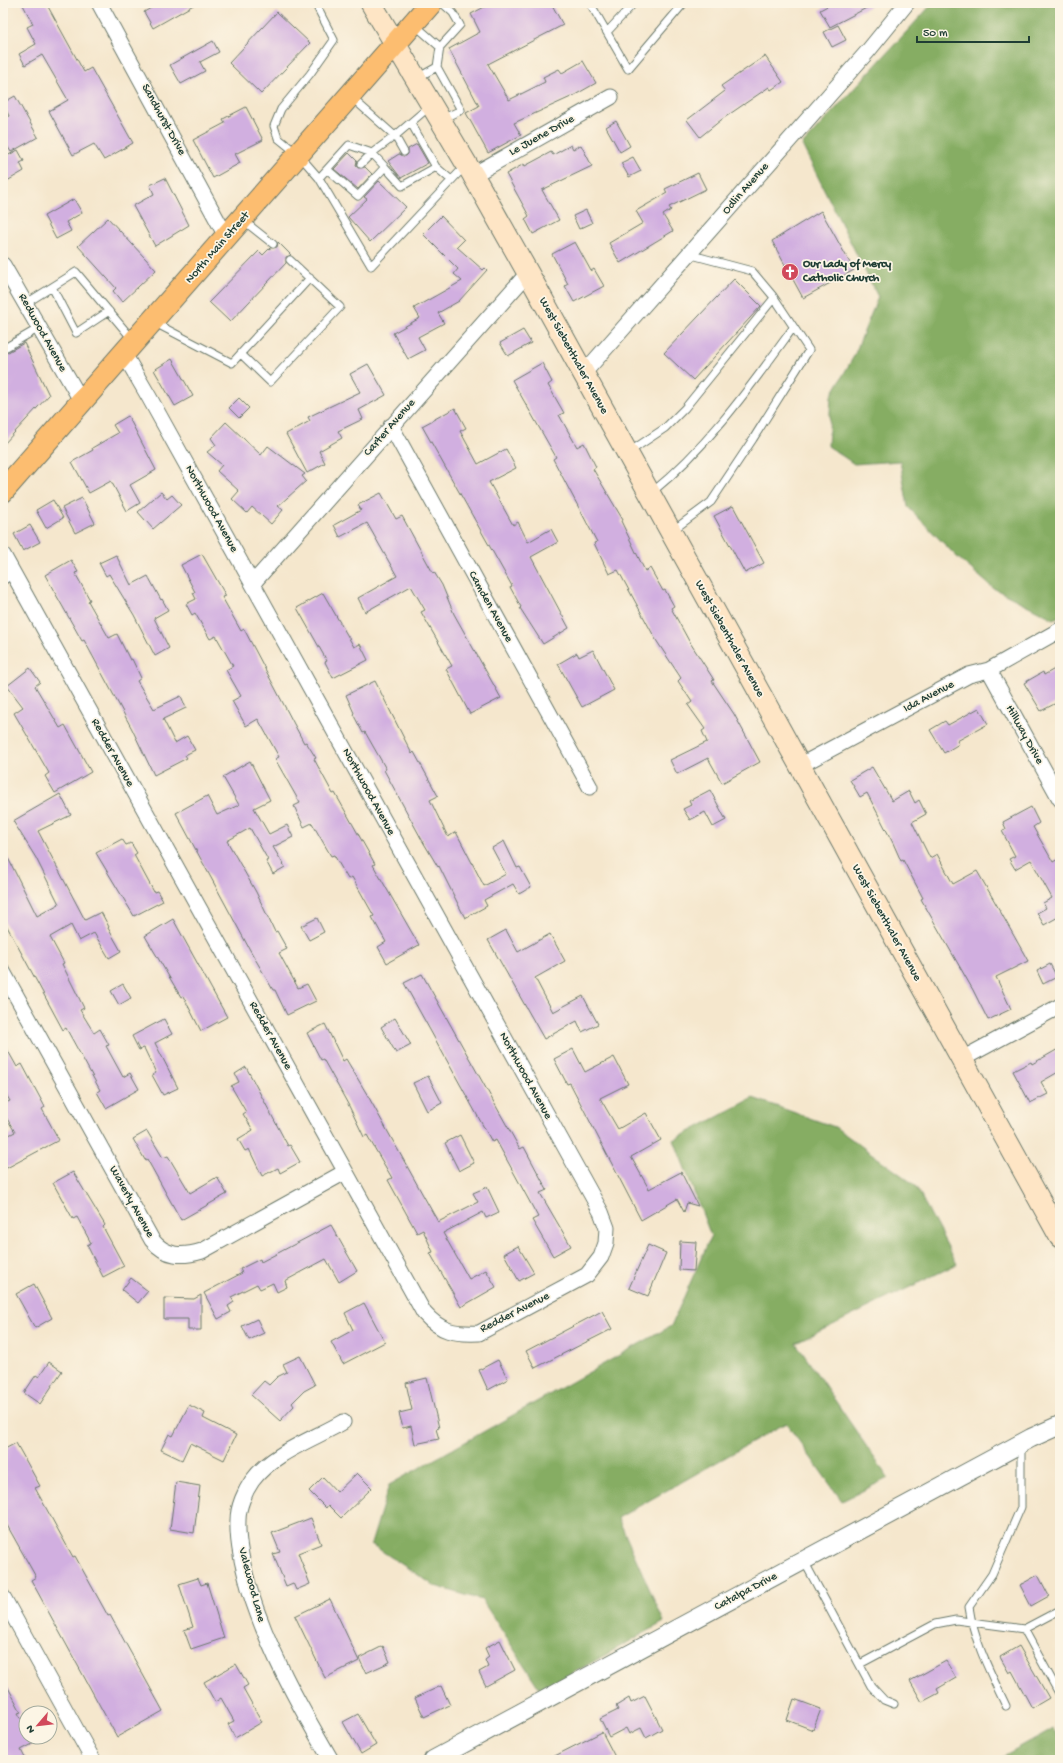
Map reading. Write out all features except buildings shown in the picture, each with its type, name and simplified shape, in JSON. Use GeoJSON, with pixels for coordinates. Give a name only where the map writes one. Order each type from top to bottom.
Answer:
{"type":"FeatureCollection","features":[{"type":"Feature","properties":{"kind":"main road","name":"West Siebenthaler Avenue"},"geometry":{"type":"LineString","coordinates":[[371,3],[470,170],[962,1059],[1054,1214],[1060,1237]]}},
{"type":"Feature","properties":{"kind":"main road","name":"North Main Street"},"geometry":{"type":"LineString","coordinates":[[3,491],[243,220],[431,3]]}},
{"type":"Feature","properties":{"kind":"street","name":"Sandhurst Drive"},"geometry":{"type":"LineString","coordinates":[[99,3],[227,238]]}},
{"type":"Feature","properties":{"kind":"street","name":"Odlin Avenue"},"geometry":{"type":"LineString","coordinates":[[583,374],[688,254],[893,9],[907,3]]}},
{"type":"Feature","properties":{"kind":"street","name":"Le Juene Drive"},"geometry":{"type":"LineString","coordinates":[[470,170],[611,97]]}},
{"type":"Feature","properties":{"kind":"street","name":"Redwood Avenue"},"geometry":{"type":"LineString","coordinates":[[3,265],[82,402]]}},
{"type":"Feature","properties":{"kind":"street","name":"Carter Avenue"},"geometry":{"type":"LineString","coordinates":[[253,583],[528,273]]}},
{"type":"Feature","properties":{"kind":"street","name":"Northwood Avenue"},"geometry":{"type":"LineString","coordinates":[[129,348],[149,397],[601,1212],[607,1233]]}},
{"type":"Feature","properties":{"kind":"street","name":"Camden Avenue"},"geometry":{"type":"LineString","coordinates":[[391,426],[590,787]]}},
{"type":"Feature","properties":{"kind":"street","name":"Redder Avenue"},"geometry":{"type":"LineString","coordinates":[[3,555],[8,578],[424,1313],[437,1325],[458,1334],[479,1333],[587,1275],[601,1257],[606,1243],[607,1233]]}},
{"type":"Feature","properties":{"kind":"street","name":"Ida Avenue"},"geometry":{"type":"LineString","coordinates":[[799,766],[969,676],[989,670],[1060,630]]}},
{"type":"Feature","properties":{"kind":"street","name":"Hillway Drive"},"geometry":{"type":"LineString","coordinates":[[989,670],[1060,799]]}},
{"type":"Feature","properties":{"kind":"street","name":"Waverly Avenue"},"geometry":{"type":"LineString","coordinates":[[3,972],[152,1240],[157,1246],[171,1254],[188,1255],[202,1251],[345,1172]]}},
{"type":"Feature","properties":{"kind":"street"},"geometry":{"type":"LineString","coordinates":[[962,1059],[1060,1006]]}},
{"type":"Feature","properties":{"kind":"street","name":"Valewood Lane"},"geometry":{"type":"LineString","coordinates":[[331,1760],[283,1674],[265,1634],[244,1571],[240,1552],[238,1518],[245,1493],[262,1470],[283,1454],[318,1437],[343,1422]]}},
{"type":"Feature","properties":{"kind":"street","name":"Catalpa Drive"},"geometry":{"type":"LineString","coordinates":[[433,1760],[1021,1443],[1060,1425]]}},
{"type":"Feature","properties":{"kind":"street"},"geometry":{"type":"LineString","coordinates":[[3,1597],[93,1760]]}},
{"type":"Feature","properties":{"kind":"lane"},"geometry":{"type":"LineString","coordinates":[[315,3],[334,40],[310,74],[281,109],[274,126],[278,138],[299,155],[319,178],[371,266],[450,179],[470,170]]}},
{"type":"Feature","properties":{"kind":"lane"},"geometry":{"type":"LineString","coordinates":[[361,164],[372,153],[411,123],[436,113],[461,110],[437,67],[440,47],[460,25],[453,13],[442,3]]}},
{"type":"Feature","properties":{"kind":"lane"},"geometry":{"type":"LineString","coordinates":[[590,3],[628,68],[684,3]]}},
{"type":"Feature","properties":{"kind":"lane"},"geometry":{"type":"LineString","coordinates":[[607,32],[634,3]]}},
{"type":"Feature","properties":{"kind":"lane"},"geometry":{"type":"LineString","coordinates":[[414,23],[440,47]]}},
{"type":"Feature","properties":{"kind":"lane"},"geometry":{"type":"LineString","coordinates":[[416,79],[437,67]]}},
{"type":"Feature","properties":{"kind":"lane"},"geometry":{"type":"LineString","coordinates":[[350,96],[395,136],[404,152]]}},
{"type":"Feature","properties":{"kind":"lane"},"geometry":{"type":"LineString","coordinates":[[411,123],[436,167],[450,179]]}},
{"type":"Feature","properties":{"kind":"lane"},"geometry":{"type":"LineString","coordinates":[[319,178],[328,170],[349,145],[372,153],[402,186],[436,167]]}},
{"type":"Feature","properties":{"kind":"lane"},"geometry":{"type":"LineString","coordinates":[[328,170],[345,182],[358,196],[385,167]]}},
{"type":"Feature","properties":{"kind":"lane"},"geometry":{"type":"LineString","coordinates":[[414,171],[418,178]]}},
{"type":"Feature","properties":{"kind":"lane"},"geometry":{"type":"LineString","coordinates":[[243,220],[274,244]]}},
{"type":"Feature","properties":{"kind":"lane"},"geometry":{"type":"LineString","coordinates":[[670,532],[711,502],[809,350],[774,298],[752,271],[688,254]]}},
{"type":"Feature","properties":{"kind":"lane"},"geometry":{"type":"LineString","coordinates":[[241,354],[270,382],[340,307],[290,260]]}},
{"type":"Feature","properties":{"kind":"lane"},"geometry":{"type":"LineString","coordinates":[[25,304],[76,272],[108,311],[129,348]]}},
{"type":"Feature","properties":{"kind":"lane"},"geometry":{"type":"LineString","coordinates":[[153,322],[232,363],[310,278]]}},
{"type":"Feature","properties":{"kind":"lane"},"geometry":{"type":"LineString","coordinates":[[52,287],[76,333],[108,311]]}},
{"type":"Feature","properties":{"kind":"lane"},"geometry":{"type":"LineString","coordinates":[[627,454],[665,428],[685,408],[774,298]]}},
{"type":"Feature","properties":{"kind":"lane"},"geometry":{"type":"LineString","coordinates":[[3,349],[39,328]]}},
{"type":"Feature","properties":{"kind":"lane"},"geometry":{"type":"LineString","coordinates":[[649,494],[676,473],[716,429],[793,328]]}},
{"type":"Feature","properties":{"kind":"lane"},"geometry":{"type":"LineString","coordinates":[[1006,1706],[984,1659],[971,1624],[969,1607],[992,1574],[1021,1507],[1021,1443]]}},
{"type":"Feature","properties":{"kind":"lane"},"geometry":{"type":"LineString","coordinates":[[804,1561],[871,1686],[884,1700],[894,1704]]}},
{"type":"Feature","properties":{"kind":"lane"},"geometry":{"type":"LineString","coordinates":[[860,1664],[935,1624],[956,1620],[971,1624],[1024,1629],[1060,1610]]}},
{"type":"Feature","properties":{"kind":"lane"},"geometry":{"type":"LineString","coordinates":[[1024,1629],[1060,1695]]}},
{"type":"Feature","properties":{"kind":"green space"},"geometry":{"type":"Polygon","coordinates":[[[933,3],[1060,3],[1060,616],[1054,619],[993,588],[956,556],[908,507],[900,461],[854,464],[828,446],[831,396],[854,356],[878,297],[802,145],[933,3]]]}},
{"type":"Feature","properties":{"kind":"green space"},"geometry":{"type":"Polygon","coordinates":[[[753,1098],[835,1127],[915,1185],[957,1264],[796,1343],[888,1478],[842,1501],[786,1423],[618,1518],[664,1622],[541,1691],[482,1600],[435,1586],[371,1544],[389,1485],[671,1326],[711,1236],[674,1140],[753,1098]]]}},
{"type":"Feature","properties":{"kind":"green space"},"geometry":{"type":"Polygon","coordinates":[[[1054,1728],[1060,1737],[1060,1760],[996,1760],[1054,1728]]]}},
{"type":"Feature","properties":{"kind":"place","name":"Our Lady of Mercy Catholic Church"},"geometry":{"type":"Point","coordinates":[790,272]}}]}
